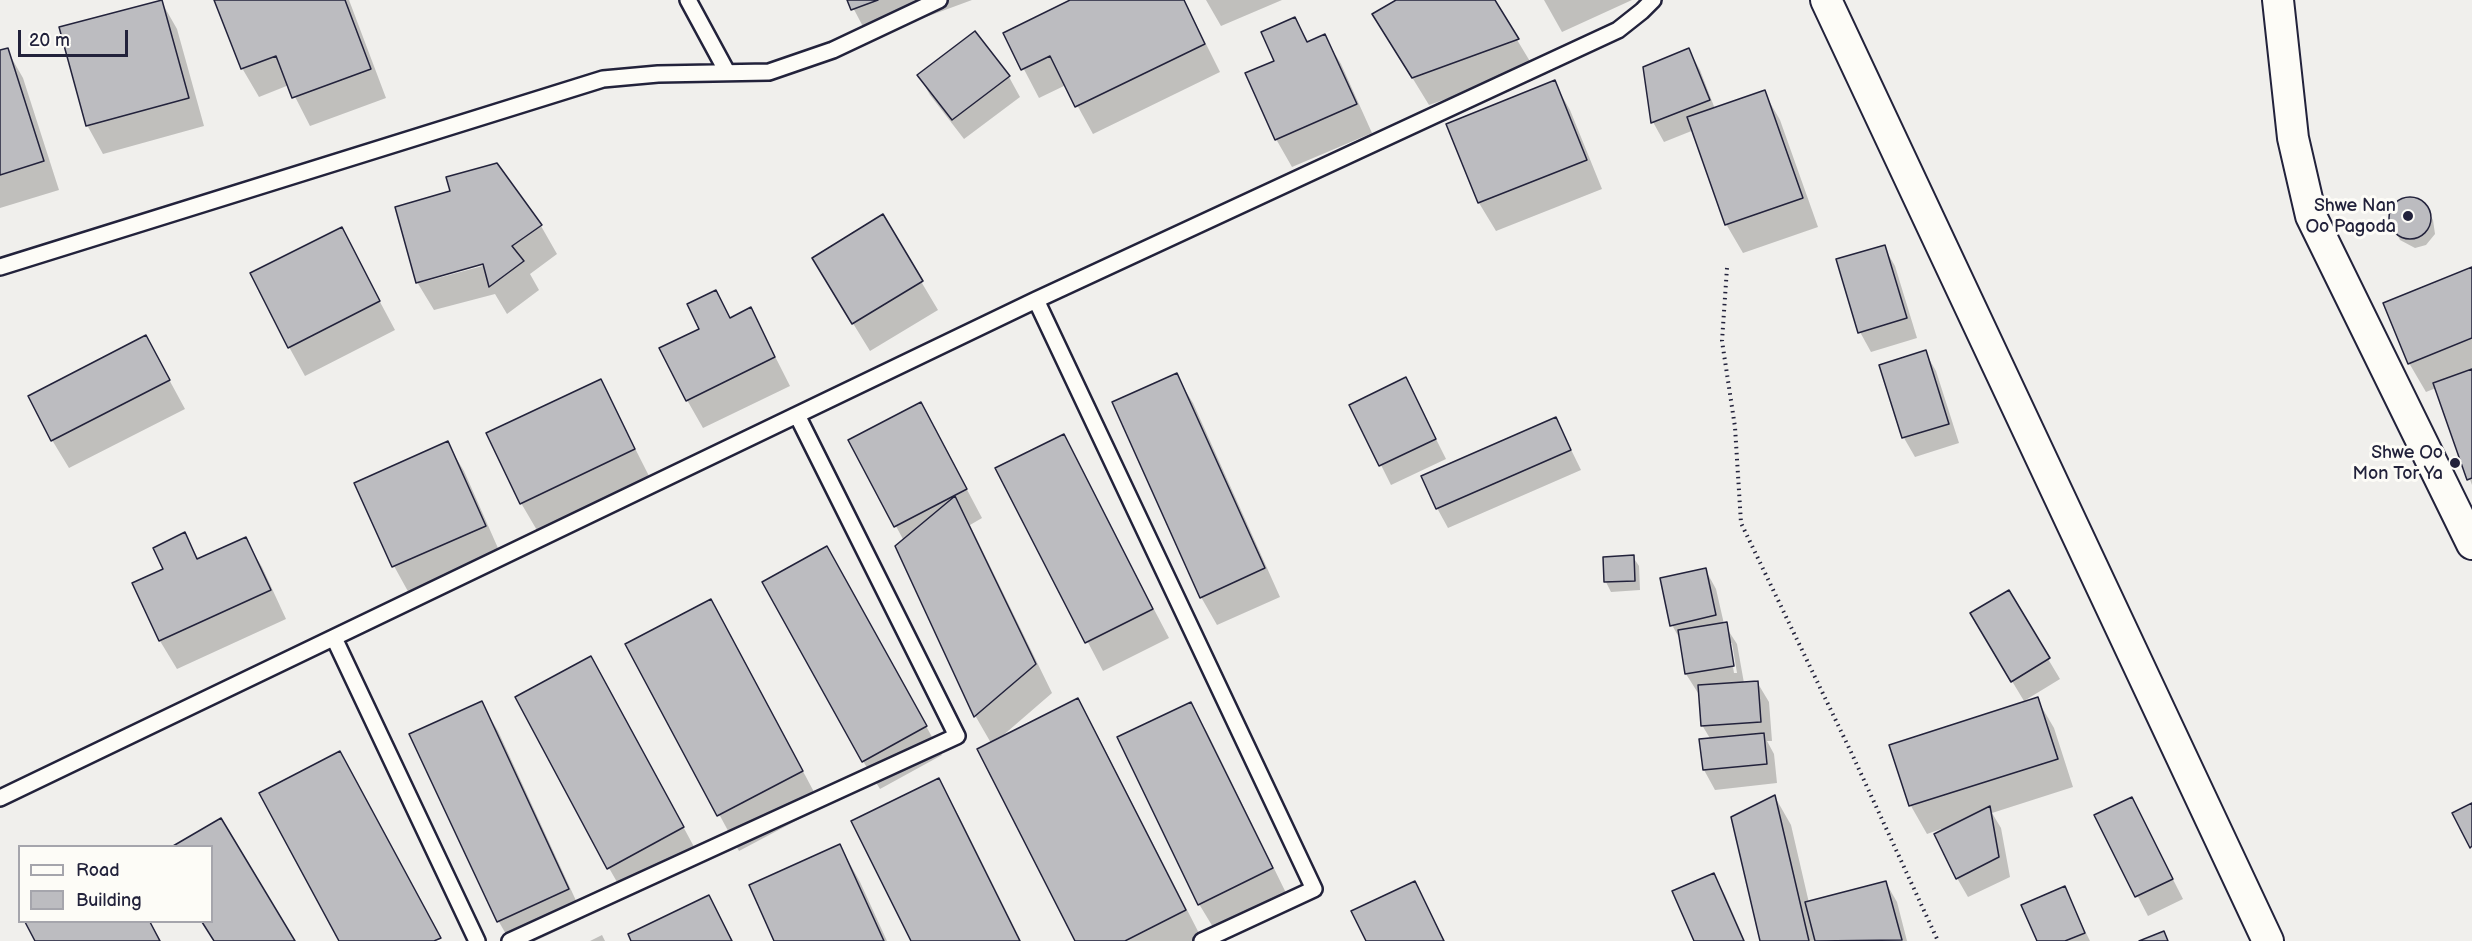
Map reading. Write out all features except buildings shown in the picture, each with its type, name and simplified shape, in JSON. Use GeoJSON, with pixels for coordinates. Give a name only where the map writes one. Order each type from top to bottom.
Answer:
{"type":"FeatureCollection","features":[{"type":"Feature","properties":{"kind":"street"},"geometry":{"type":"LineString","coordinates":[[1826,0],[2268,941]]}},
{"type":"Feature","properties":{"kind":"street"},"geometry":{"type":"LineString","coordinates":[[2278,0],[2293,138],[2312,216],[2472,544]]}},
{"type":"Feature","properties":{"kind":"lane"},"geometry":{"type":"LineString","coordinates":[[688,0],[727,72]]}},
{"type":"Feature","properties":{"kind":"lane"},"geometry":{"type":"LineString","coordinates":[[0,267],[603,79],[658,74],[769,72],[833,50],[939,0]]}},
{"type":"Feature","properties":{"kind":"lane"},"geometry":{"type":"LineString","coordinates":[[0,798],[1036,300],[1618,30],[1653,0]]}},
{"type":"Feature","properties":{"kind":"lane"},"geometry":{"type":"LineString","coordinates":[[1036,300],[1314,889],[1202,941]]}},
{"type":"Feature","properties":{"kind":"lane"},"geometry":{"type":"LineString","coordinates":[[510,941],[957,736],[797,414]]}},
{"type":"Feature","properties":{"kind":"lane"},"geometry":{"type":"LineString","coordinates":[[334,638],[477,941]]}},
{"type":"Feature","properties":{"kind":"path"},"geometry":{"type":"LineString","coordinates":[[1727,268],[1722,341],[1735,427],[1741,523],[1938,941]]}},
{"type":"Feature","properties":{"kind":"place","name":"Shwe Nan Oo Pagoda"},"geometry":{"type":"Point","coordinates":[2408,216]}},
{"type":"Feature","properties":{"kind":"place","name":"Shwe Oo Mon Tor Ya"},"geometry":{"type":"Point","coordinates":[2455,463]}}]}
